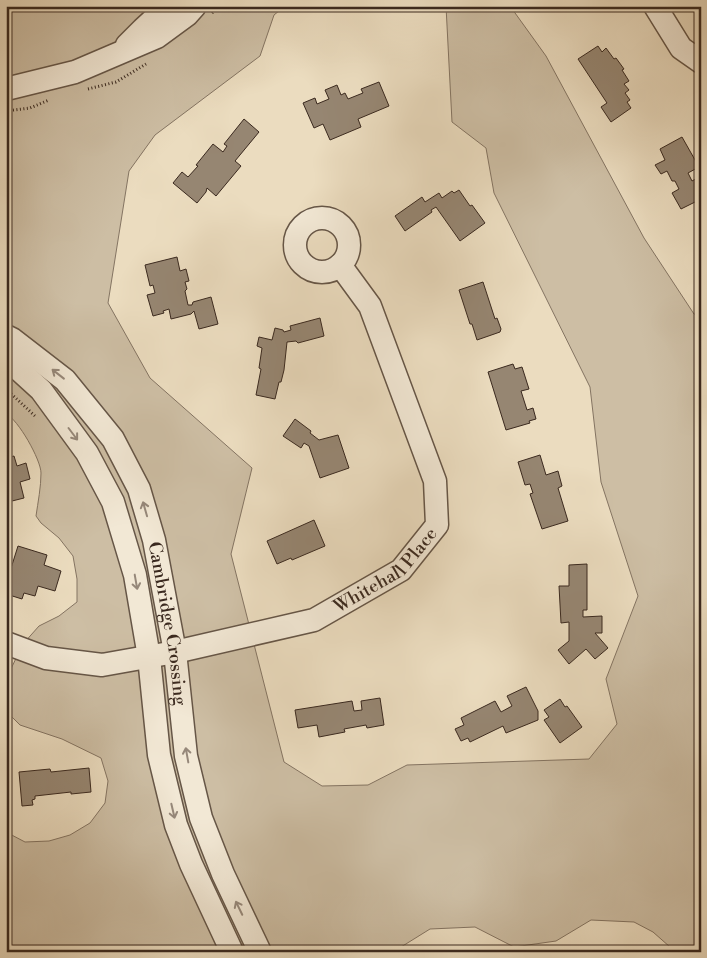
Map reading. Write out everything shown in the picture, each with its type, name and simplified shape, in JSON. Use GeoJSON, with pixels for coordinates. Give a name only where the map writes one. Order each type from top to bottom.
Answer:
{"type":"FeatureCollection","features":[{"type":"Feature","properties":{"kind":"street"},"geometry":{"type":"LineString","coordinates":[[122,52],[142,28],[168,6]]}},
{"type":"Feature","properties":{"kind":"street"},"geometry":{"type":"LineString","coordinates":[[6,89],[75,72],[157,37],[196,6]]}},
{"type":"Feature","properties":{"kind":"street"},"geometry":{"type":"LineString","coordinates":[[655,6],[681,48],[701,62]]}},
{"type":"Feature","properties":{"kind":"street","name":"Whitehall Place"},"geometry":{"type":"LineString","coordinates":[[6,643],[46,658],[102,665],[149,657],[314,620],[401,570],[437,525],[435,481],[370,306],[340,265]]}},
{"type":"Feature","properties":{"kind":"street","name":"Cambridge Crossing"},"geometry":{"type":"LineString","coordinates":[[6,336],[66,380],[113,439],[139,489],[154,540],[175,652],[186,756],[201,818],[223,874],[260,952]]}},
{"type":"Feature","properties":{"kind":"street","name":"Cambridge Crossing"},"geometry":{"type":"LineString","coordinates":[[6,358],[41,390],[82,445],[112,502],[135,575],[149,657],[159,754],[176,824],[191,864],[232,952]]}},
{"type":"Feature","properties":{"kind":"shaded area"},"geometry":{"type":"Polygon","coordinates":[[[6,6],[285,6],[274,15],[260,56],[155,135],[129,171],[108,303],[150,378],[252,468],[231,554],[284,762],[322,786],[368,785],[407,765],[589,759],[617,724],[606,679],[638,596],[601,482],[590,387],[494,193],[486,148],[452,122],[446,6],[510,6],[546,56],[644,238],[694,314],[701,315],[701,479],[697,483],[697,506],[701,511],[701,952],[672,952],[670,947],[653,932],[634,922],[591,920],[556,941],[514,947],[475,927],[430,929],[393,952],[144,952],[123,948],[110,948],[90,952],[6,952],[6,832],[25,842],[49,841],[70,835],[90,823],[105,803],[108,781],[101,758],[62,739],[20,725],[6,711],[6,679],[23,644],[39,626],[59,616],[77,602],[77,579],[73,556],[59,538],[41,523],[36,516],[40,467],[33,450],[17,423],[6,414],[6,6]]]}},
{"type":"Feature","properties":{"kind":"building"},"geometry":{"type":"Polygon","coordinates":[[[598,46],[602,52],[606,48],[614,59],[616,58],[624,69],[622,70],[629,81],[624,84],[629,90],[625,93],[630,100],[627,102],[631,108],[611,122],[601,107],[607,103],[578,59],[598,46]]]}},
{"type":"Feature","properties":{"kind":"building"},"geometry":{"type":"Polygon","coordinates":[[[379,82],[389,106],[358,119],[361,127],[330,140],[323,124],[314,128],[303,103],[315,98],[317,104],[329,99],[325,90],[337,85],[341,95],[345,93],[348,99],[363,93],[361,89],[379,82]]]}},
{"type":"Feature","properties":{"kind":"building"},"geometry":{"type":"Polygon","coordinates":[[[244,119],[259,132],[235,161],[241,166],[216,196],[207,188],[197,203],[173,183],[182,172],[188,177],[213,144],[223,152],[227,146],[224,144],[244,119]]]}},
{"type":"Feature","properties":{"kind":"building"},"geometry":{"type":"Polygon","coordinates":[[[682,137],[699,167],[688,173],[692,181],[701,176],[701,199],[681,209],[672,193],[679,189],[675,181],[672,181],[667,171],[661,174],[655,165],[665,160],[660,149],[682,137]]]}},
{"type":"Feature","properties":{"kind":"building"},"geometry":{"type":"Polygon","coordinates":[[[459,190],[485,223],[460,241],[436,207],[431,210],[432,212],[405,231],[395,216],[422,197],[425,202],[439,193],[442,198],[452,191],[454,193],[459,190]]]}},
{"type":"Feature","properties":{"kind":"building"},"geometry":{"type":"Polygon","coordinates":[[[177,257],[180,271],[186,269],[189,281],[185,282],[188,305],[211,297],[218,324],[199,329],[194,311],[191,314],[171,319],[169,309],[163,311],[164,313],[153,316],[147,295],[155,293],[153,285],[150,286],[145,265],[177,257]]]}},
{"type":"Feature","properties":{"kind":"building"},"geometry":{"type":"Polygon","coordinates":[[[483,282],[495,319],[497,318],[501,329],[500,332],[477,340],[459,290],[483,282]]]}},
{"type":"Feature","properties":{"kind":"building"},"geometry":{"type":"Polygon","coordinates":[[[320,318],[324,336],[298,343],[296,341],[287,342],[284,370],[275,399],[256,395],[261,369],[259,368],[262,348],[257,346],[259,337],[272,340],[275,328],[284,332],[291,330],[290,326],[320,318]]]}},
{"type":"Feature","properties":{"kind":"building"},"geometry":{"type":"Polygon","coordinates":[[[513,364],[515,369],[522,367],[529,389],[521,391],[527,410],[533,408],[536,419],[529,421],[530,423],[506,430],[488,372],[513,364]]]}},
{"type":"Feature","properties":{"kind":"building"},"geometry":{"type":"Polygon","coordinates":[[[295,419],[311,431],[310,433],[319,440],[338,435],[349,468],[320,478],[309,446],[304,443],[301,448],[283,436],[295,419]]]}},
{"type":"Feature","properties":{"kind":"building"},"geometry":{"type":"Polygon","coordinates":[[[540,455],[546,475],[558,471],[562,486],[558,488],[568,521],[542,529],[530,494],[533,493],[530,484],[525,485],[518,462],[540,455]]]}},
{"type":"Feature","properties":{"kind":"building"},"geometry":{"type":"Polygon","coordinates":[[[6,456],[7,458],[14,456],[17,466],[26,463],[30,479],[20,482],[24,498],[8,502],[6,497],[6,456]]]}},
{"type":"Feature","properties":{"kind":"building"},"geometry":{"type":"Polygon","coordinates":[[[314,520],[325,546],[292,560],[291,558],[277,564],[267,541],[314,520]]]}},
{"type":"Feature","properties":{"kind":"building"},"geometry":{"type":"Polygon","coordinates":[[[18,546],[47,555],[44,565],[61,571],[55,591],[38,586],[35,596],[24,593],[22,599],[6,594],[6,584],[18,546]]]}},
{"type":"Feature","properties":{"kind":"building"},"geometry":{"type":"Polygon","coordinates":[[[587,564],[587,610],[583,610],[583,617],[602,616],[602,633],[595,633],[608,648],[595,659],[586,649],[569,664],[558,650],[569,641],[569,622],[561,623],[559,586],[569,586],[569,565],[587,564]]]}},
{"type":"Feature","properties":{"kind":"building"},"geometry":{"type":"Polygon","coordinates":[[[526,687],[538,711],[538,720],[506,733],[503,726],[470,742],[468,738],[461,741],[455,729],[464,725],[461,718],[495,701],[501,712],[512,706],[507,696],[526,687]]]}},
{"type":"Feature","properties":{"kind":"building"},"geometry":{"type":"Polygon","coordinates":[[[380,698],[384,725],[367,728],[366,725],[344,729],[345,732],[319,737],[317,725],[298,728],[295,710],[352,701],[354,711],[362,710],[361,701],[380,698]]]}},
{"type":"Feature","properties":{"kind":"building"},"geometry":{"type":"Polygon","coordinates":[[[560,699],[582,727],[560,743],[544,720],[549,717],[544,710],[560,699]]]}},
{"type":"Feature","properties":{"kind":"building"},"geometry":{"type":"Polygon","coordinates":[[[89,768],[91,792],[35,796],[35,799],[32,800],[33,805],[22,806],[19,772],[50,769],[51,772],[89,768]]]}},
{"type":"Feature","properties":{"kind":"building"},"geometry":{"type":"Polygon","coordinates":[[[591,948],[605,951],[605,952],[590,952],[591,948]]]}}]}
